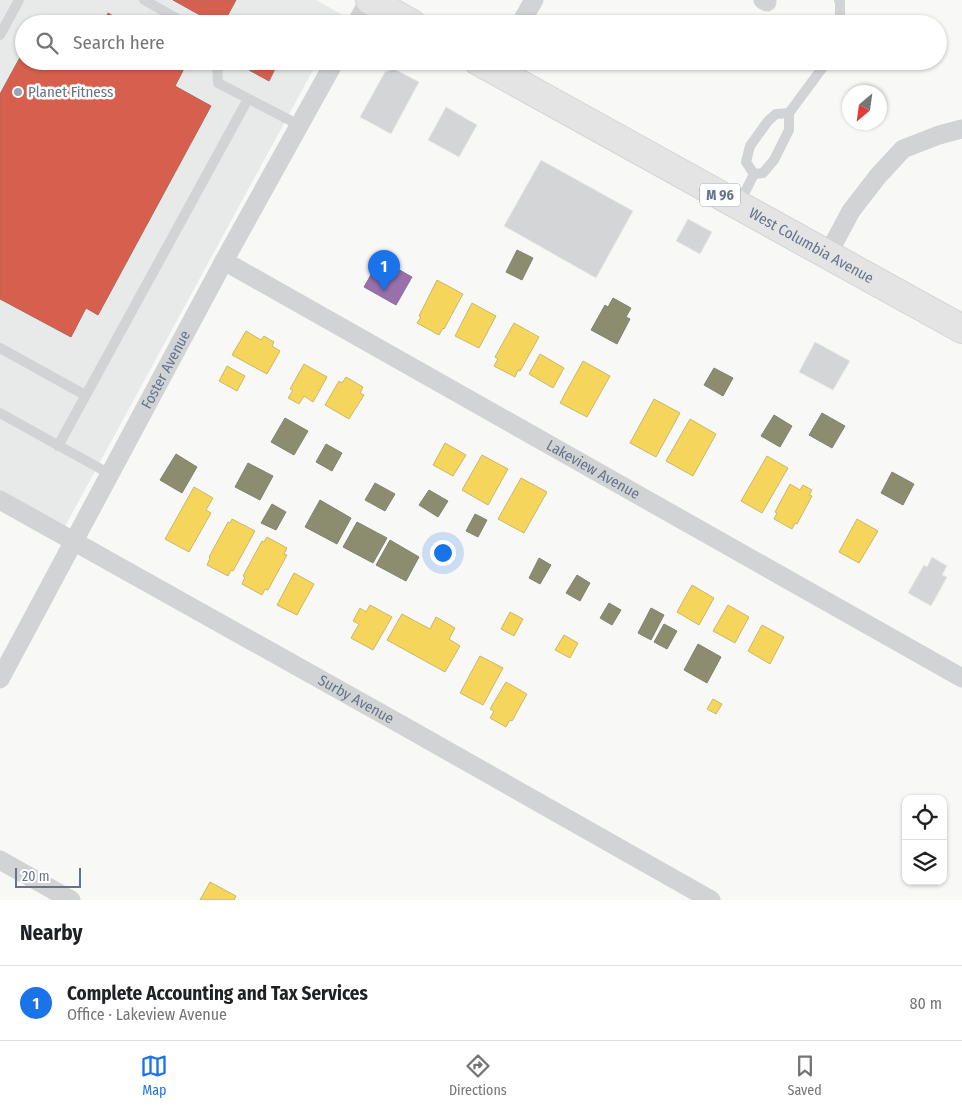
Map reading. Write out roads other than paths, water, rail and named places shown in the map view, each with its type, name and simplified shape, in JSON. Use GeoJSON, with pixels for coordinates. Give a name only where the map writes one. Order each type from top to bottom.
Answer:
{"type":"FeatureCollection","features":[{"type":"Feature","properties":{"kind":"main road"},"geometry":{"type":"LineString","coordinates":[[370,0],[396,15]]}},
{"type":"Feature","properties":{"kind":"main road","name":"West Columbia Avenue"},"geometry":{"type":"LineString","coordinates":[[500,70],[962,329]]}},
{"type":"Feature","properties":{"kind":"street"},"geometry":{"type":"LineString","coordinates":[[361,15],[370,0]]}},
{"type":"Feature","properties":{"kind":"street"},"geometry":{"type":"LineString","coordinates":[[525,15],[534,0]]}},
{"type":"Feature","properties":{"kind":"street","name":"Foster Avenue"},"geometry":{"type":"LineString","coordinates":[[0,679],[224,260],[330,70]]}},
{"type":"Feature","properties":{"kind":"street"},"geometry":{"type":"LineString","coordinates":[[828,254],[851,211],[878,176],[903,149],[939,135],[962,129]]}},
{"type":"Feature","properties":{"kind":"street","name":"Lakeview Avenue"},"geometry":{"type":"LineString","coordinates":[[224,260],[962,678]]}},
{"type":"Feature","properties":{"kind":"street","name":"Surby Avenue"},"geometry":{"type":"LineString","coordinates":[[0,500],[410,729],[710,900]]}},
{"type":"Feature","properties":{"kind":"street"},"geometry":{"type":"LineString","coordinates":[[0,860],[71,900]]}},
{"type":"Feature","properties":{"kind":"lane"},"geometry":{"type":"LineString","coordinates":[[0,35],[19,0]]}},
{"type":"Feature","properties":{"kind":"lane"},"geometry":{"type":"LineString","coordinates":[[144,0],[171,15]]}},
{"type":"Feature","properties":{"kind":"lane"},"geometry":{"type":"LineString","coordinates":[[838,0],[840,2],[840,15]]}},
{"type":"Feature","properties":{"kind":"lane"},"geometry":{"type":"LineString","coordinates":[[217,70],[218,83],[299,125]]}},
{"type":"Feature","properties":{"kind":"lane"},"geometry":{"type":"LineString","coordinates":[[754,174],[763,173],[774,160],[788,130],[789,113],[821,70]]}},
{"type":"Feature","properties":{"kind":"lane"},"geometry":{"type":"LineString","coordinates":[[58,446],[248,99]]}},
{"type":"Feature","properties":{"kind":"lane"},"geometry":{"type":"LineString","coordinates":[[754,174],[746,162],[750,146],[768,121],[776,114],[789,113]]}},
{"type":"Feature","properties":{"kind":"lane"},"geometry":{"type":"LineString","coordinates":[[739,205],[754,174]]}},
{"type":"Feature","properties":{"kind":"lane"},"geometry":{"type":"LineString","coordinates":[[0,348],[85,395]]}},
{"type":"Feature","properties":{"kind":"lane"},"geometry":{"type":"LineString","coordinates":[[0,413],[110,474]]}},
{"type":"Feature","properties":{"kind":"place","name":"Planet Fitness"},"geometry":{"type":"Point","coordinates":[18,92]}},
{"type":"Feature","properties":{"kind":"place","name":"Complete Accounting and Tax Services"},"geometry":{"type":"Point","coordinates":[384,291]}}]}
